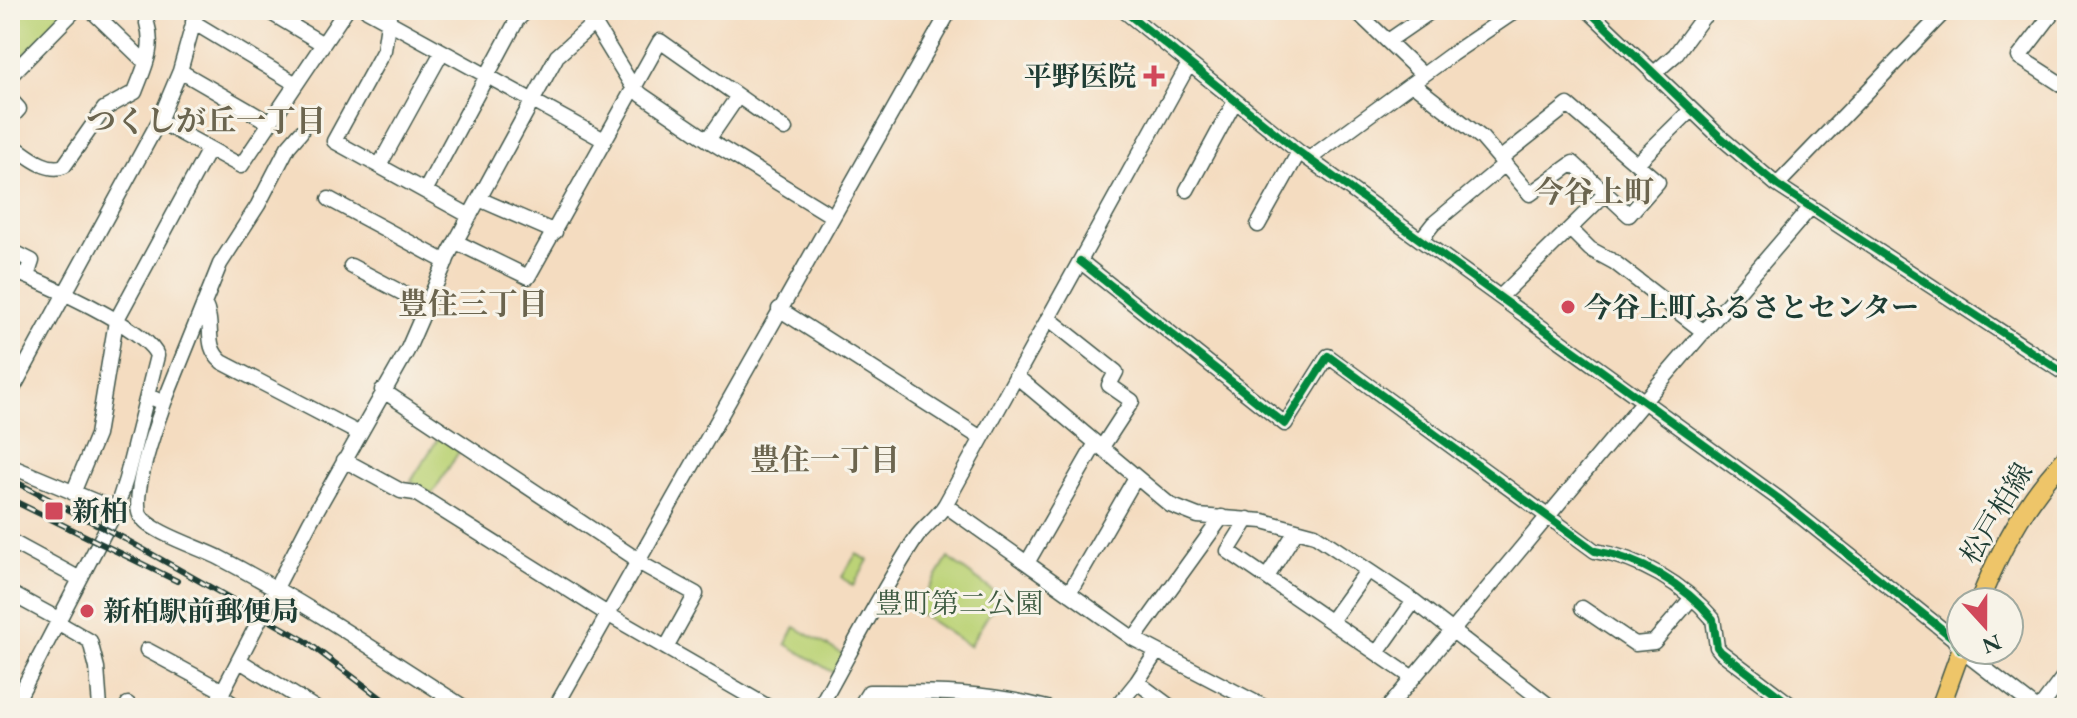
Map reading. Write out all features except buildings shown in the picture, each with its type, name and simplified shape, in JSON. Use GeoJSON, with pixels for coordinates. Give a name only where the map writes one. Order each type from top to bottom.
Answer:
{"type":"FeatureCollection","features":[{"type":"Feature","properties":{"kind":"main road","name":"松戸柏線"},"geometry":{"type":"LineString","coordinates":[[1986,586],[2011,533],[2045,481],[2067,457]]}},
{"type":"Feature","properties":{"kind":"main road"},"geometry":{"type":"LineString","coordinates":[[1940,708],[1955,666]]}},
{"type":"Feature","properties":{"kind":"street"},"geometry":{"type":"LineString","coordinates":[[10,76],[75,10]]}},
{"type":"Feature","properties":{"kind":"street"},"geometry":{"type":"LineString","coordinates":[[91,10],[146,63]]}},
{"type":"Feature","properties":{"kind":"street"},"geometry":{"type":"LineString","coordinates":[[266,10],[323,44]]}},
{"type":"Feature","properties":{"kind":"street"},"geometry":{"type":"LineString","coordinates":[[159,121],[241,166],[346,10]]}},
{"type":"Feature","properties":{"kind":"street"},"geometry":{"type":"LineString","coordinates":[[367,10],[389,16],[442,52],[604,140]]}},
{"type":"Feature","properties":{"kind":"street"},"geometry":{"type":"LineString","coordinates":[[425,191],[517,20],[527,10]]}},
{"type":"Feature","properties":{"kind":"street"},"geometry":{"type":"LineString","coordinates":[[555,708],[950,10]]}},
{"type":"Feature","properties":{"kind":"street"},"geometry":{"type":"LineString","coordinates":[[1123,10],[1304,156],[1422,238],[1845,550],[1945,631]]}},
{"type":"Feature","properties":{"kind":"street"},"geometry":{"type":"LineString","coordinates":[[1355,10],[1388,41],[1418,80],[1482,138],[1503,161],[1530,194],[1573,163],[1629,215],[1658,182],[1568,105],[1503,161],[1433,224],[1422,238]]}},
{"type":"Feature","properties":{"kind":"street"},"geometry":{"type":"LineString","coordinates":[[1388,41],[1433,10]]}},
{"type":"Feature","properties":{"kind":"street"},"geometry":{"type":"LineString","coordinates":[[1258,225],[1304,156],[1517,10]]}},
{"type":"Feature","properties":{"kind":"street"},"geometry":{"type":"LineString","coordinates":[[1588,10],[1691,110],[1777,185],[2067,375]]}},
{"type":"Feature","properties":{"kind":"street"},"geometry":{"type":"LineString","coordinates":[[1653,74],[1675,55],[1703,17],[1712,10]]}},
{"type":"Feature","properties":{"kind":"street"},"geometry":{"type":"LineString","coordinates":[[1777,185],[1946,10]]}},
{"type":"Feature","properties":{"kind":"street"},"geometry":{"type":"LineString","coordinates":[[2055,10],[2019,57],[2067,88]]}},
{"type":"Feature","properties":{"kind":"street"},"geometry":{"type":"LineString","coordinates":[[10,394],[159,121],[180,71],[195,16],[296,84]]}},
{"type":"Feature","properties":{"kind":"street"},"geometry":{"type":"LineString","coordinates":[[389,16],[384,50],[334,141],[470,216]]}},
{"type":"Feature","properties":{"kind":"street"},"geometry":{"type":"LineString","coordinates":[[220,699],[275,586],[382,390],[407,351],[446,262],[479,199],[557,56],[590,16],[633,87],[652,103],[832,216]]}},
{"type":"Feature","properties":{"kind":"street"},"geometry":{"type":"LineString","coordinates":[[10,151],[15,147],[41,164],[58,169],[64,166],[104,109],[135,92],[152,38],[147,23]]}},
{"type":"Feature","properties":{"kind":"street"},"geometry":{"type":"LineString","coordinates":[[456,242],[528,277],[660,41],[785,129]]}},
{"type":"Feature","properties":{"kind":"street"},"geometry":{"type":"LineString","coordinates":[[379,166],[442,52]]}},
{"type":"Feature","properties":{"kind":"street"},"geometry":{"type":"LineString","coordinates":[[819,708],[874,605],[919,534],[935,520],[945,505],[1189,64]]}},
{"type":"Feature","properties":{"kind":"street"},"geometry":{"type":"LineString","coordinates":[[180,71],[270,123]]}},
{"type":"Feature","properties":{"kind":"street"},"geometry":{"type":"LineString","coordinates":[[708,140],[738,96]]}},
{"type":"Feature","properties":{"kind":"street"},"geometry":{"type":"LineString","coordinates":[[10,99],[19,109],[10,119]]}},
{"type":"Feature","properties":{"kind":"street"},"geometry":{"type":"LineString","coordinates":[[1187,190],[1235,101]]}},
{"type":"Feature","properties":{"kind":"street"},"geometry":{"type":"LineString","coordinates":[[1637,163],[1691,110]]}},
{"type":"Feature","properties":{"kind":"street"},"geometry":{"type":"LineString","coordinates":[[301,132],[288,147],[258,205],[220,264],[164,403],[148,451],[137,507],[142,519],[155,529],[195,545],[275,586],[465,708]]}},
{"type":"Feature","properties":{"kind":"street"},"geometry":{"type":"LineString","coordinates":[[73,493],[97,435],[116,321],[209,149]]}},
{"type":"Feature","properties":{"kind":"street"},"geometry":{"type":"LineString","coordinates":[[1501,296],[1606,193]]}},
{"type":"Feature","properties":{"kind":"street"},"geometry":{"type":"LineString","coordinates":[[329,199],[446,262]]}},
{"type":"Feature","properties":{"kind":"street"},"geometry":{"type":"LineString","coordinates":[[479,199],[555,232]]}},
{"type":"Feature","properties":{"kind":"street"},"geometry":{"type":"LineString","coordinates":[[1388,708],[1644,401],[1811,207]]}},
{"type":"Feature","properties":{"kind":"street"},"geometry":{"type":"LineString","coordinates":[[1571,230],[1590,249],[1614,262],[1704,332]]}},
{"type":"Feature","properties":{"kind":"street"},"geometry":{"type":"LineString","coordinates":[[10,250],[32,261],[16,275],[66,294],[116,321],[149,342],[157,356],[116,510],[13,708]]}},
{"type":"Feature","properties":{"kind":"street"},"geometry":{"type":"LineString","coordinates":[[1080,261],[1285,424],[1328,356],[1595,551],[1639,563],[1691,599],[1713,619],[1717,647],[1721,652],[1795,708]]}},
{"type":"Feature","properties":{"kind":"street"},"geometry":{"type":"LineString","coordinates":[[351,266],[427,306]]}},
{"type":"Feature","properties":{"kind":"street"},"geometry":{"type":"LineString","coordinates":[[204,303],[211,317],[210,347],[222,362],[358,433]]}},
{"type":"Feature","properties":{"kind":"street"},"geometry":{"type":"LineString","coordinates":[[779,309],[981,438]]}},
{"type":"Feature","properties":{"kind":"street"},"geometry":{"type":"LineString","coordinates":[[1027,563],[1099,445],[1132,401],[1109,385],[1116,372],[1048,318]]}},
{"type":"Feature","properties":{"kind":"street"},"geometry":{"type":"LineString","coordinates":[[157,356],[183,358]]}},
{"type":"Feature","properties":{"kind":"street"},"geometry":{"type":"LineString","coordinates":[[1016,376],[1170,505],[1186,514],[1248,519],[1315,535],[1414,601],[1552,708]]}},
{"type":"Feature","properties":{"kind":"street"},"geometry":{"type":"LineString","coordinates":[[382,390],[638,561],[696,594],[666,648]]}},
{"type":"Feature","properties":{"kind":"street"},"geometry":{"type":"LineString","coordinates":[[148,396],[164,403]]}},
{"type":"Feature","properties":{"kind":"street"},"geometry":{"type":"LineString","coordinates":[[344,460],[401,491],[415,493],[609,615],[770,708]]}},
{"type":"Feature","properties":{"kind":"street"},"geometry":{"type":"LineString","coordinates":[[10,466],[116,510]]}},
{"type":"Feature","properties":{"kind":"street"},"geometry":{"type":"LineString","coordinates":[[1069,593],[1136,477]]}},
{"type":"Feature","properties":{"kind":"street"},"geometry":{"type":"LineString","coordinates":[[945,505],[1156,653],[1266,708]]}},
{"type":"Feature","properties":{"kind":"street"},"geometry":{"type":"LineString","coordinates":[[1134,639],[1222,517]]}},
{"type":"Feature","properties":{"kind":"street"},"geometry":{"type":"LineString","coordinates":[[1248,519],[1228,551],[1413,678]]}},
{"type":"Feature","properties":{"kind":"street"},"geometry":{"type":"LineString","coordinates":[[1267,577],[1296,531]]}},
{"type":"Feature","properties":{"kind":"street"},"geometry":{"type":"LineString","coordinates":[[10,541],[80,579]]}},
{"type":"Feature","properties":{"kind":"street"},"geometry":{"type":"LineString","coordinates":[[1331,621],[1367,571]]}},
{"type":"Feature","properties":{"kind":"street"},"geometry":{"type":"LineString","coordinates":[[10,593],[58,619],[90,641],[97,668],[100,708]]}},
{"type":"Feature","properties":{"kind":"street"},"geometry":{"type":"LineString","coordinates":[[1582,608],[1635,644],[1654,642],[1691,599]]}},
{"type":"Feature","properties":{"kind":"street"},"geometry":{"type":"LineString","coordinates":[[1377,653],[1414,601]]}},
{"type":"Feature","properties":{"kind":"street"},"geometry":{"type":"LineString","coordinates":[[147,650],[220,699],[239,708]]}},
{"type":"Feature","properties":{"kind":"street"},"geometry":{"type":"LineString","coordinates":[[1116,708],[1156,653]]}},
{"type":"Feature","properties":{"kind":"street"},"geometry":{"type":"LineString","coordinates":[[240,661],[315,708]]}},
{"type":"Feature","properties":{"kind":"street"},"geometry":{"type":"LineString","coordinates":[[1982,666],[2038,708],[2067,672]]}},
{"type":"Feature","properties":{"kind":"street"},"geometry":{"type":"LineString","coordinates":[[1137,682],[1172,708]]}},
{"type":"Feature","properties":{"kind":"street"},"geometry":{"type":"LineString","coordinates":[[859,708],[869,692],[938,692],[990,695],[1047,708]]}},
{"type":"Feature","properties":{"kind":"green space"},"geometry":{"type":"Polygon","coordinates":[[[10,10],[68,10],[10,69],[10,10]]]}},
{"type":"Feature","properties":{"kind":"green space"},"geometry":{"type":"Polygon","coordinates":[[[441,434],[462,447],[432,494],[411,481],[441,434]]]}},
{"type":"Feature","properties":{"kind":"green space"},"geometry":{"type":"Polygon","coordinates":[[[856,554],[868,560],[853,586],[842,577],[856,554]]]}},
{"type":"Feature","properties":{"kind":"green space","name":"豊町第二公園"},"geometry":{"type":"Polygon","coordinates":[[[948,558],[1000,596],[969,646],[916,611],[948,558]]]}},
{"type":"Feature","properties":{"kind":"green space"},"geometry":{"type":"Polygon","coordinates":[[[795,627],[844,655],[834,673],[786,644],[795,627]]]}},
{"type":"Feature","properties":{"kind":"railway"},"geometry":{"type":"LineString","coordinates":[[10,479],[125,539],[304,640],[394,708]]}},
{"type":"Feature","properties":{"kind":"railway"},"geometry":{"type":"LineString","coordinates":[[10,499],[177,581]]}},
{"type":"Feature","properties":{"kind":"cycle path"},"geometry":{"type":"LineString","coordinates":[[1123,10],[1299,152],[1779,499],[1945,632]]}},
{"type":"Feature","properties":{"kind":"cycle path"},"geometry":{"type":"LineString","coordinates":[[1588,10],[1718,135],[1777,185],[2067,375]]}},
{"type":"Feature","properties":{"kind":"cycle path"},"geometry":{"type":"LineString","coordinates":[[1080,261],[1285,424],[1328,356],[1595,551],[1644,566],[1675,584],[1713,619],[1717,647],[1721,652],[1795,708]]}},
{"type":"Feature","properties":{"kind":"place","name":"平野医院"},"geometry":{"type":"Point","coordinates":[1154,76]}},
{"type":"Feature","properties":{"kind":"place","name":"今谷上町ふるさとセンター"},"geometry":{"type":"Point","coordinates":[1568,307]}},
{"type":"Feature","properties":{"kind":"place","name":"新柏"},"geometry":{"type":"Point","coordinates":[54,511]}},
{"type":"Feature","properties":{"kind":"place","name":"新柏駅前郵便局"},"geometry":{"type":"Point","coordinates":[87,611]}},
{"type":"Feature","properties":{"kind":"district","name":"つくしが丘一丁目"},"geometry":{"type":"Point","coordinates":[206,120]}},
{"type":"Feature","properties":{"kind":"district","name":"今谷上町"},"geometry":{"type":"Point","coordinates":[1594,191]}},
{"type":"Feature","properties":{"kind":"district","name":"豊住三丁目"},"geometry":{"type":"Point","coordinates":[473,303]}},
{"type":"Feature","properties":{"kind":"district","name":"豊住一丁目"},"geometry":{"type":"Point","coordinates":[825,459]}}]}
